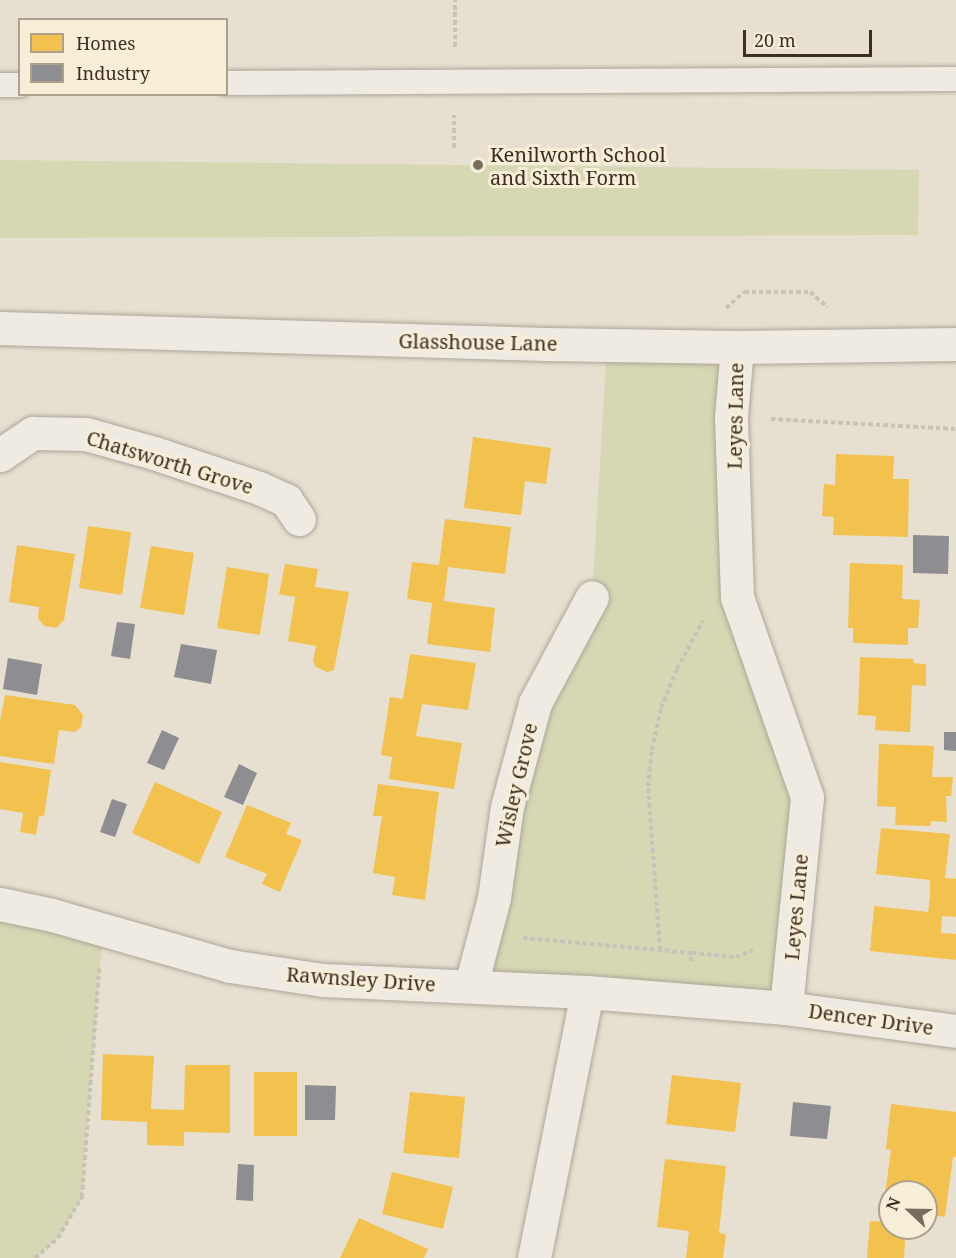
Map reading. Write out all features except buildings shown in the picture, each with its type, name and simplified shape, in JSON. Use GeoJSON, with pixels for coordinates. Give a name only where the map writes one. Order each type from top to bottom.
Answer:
{"type":"FeatureCollection","features":[{"type":"Feature","properties":{"kind":"street","name":"Glasshouse Lane"},"geometry":{"type":"LineString","coordinates":[[0,328],[546,345],[737,347],[956,344]]}},
{"type":"Feature","properties":{"kind":"street","name":"Leyes Lane"},"geometry":{"type":"LineString","coordinates":[[737,347],[731,417],[737,597],[807,797],[786,1008]]}},
{"type":"Feature","properties":{"kind":"street","name":"Chatsworth Grove"},"geometry":{"type":"LineString","coordinates":[[0,454],[33,433],[86,434],[154,453],[259,488],[286,500],[299,519]]}},
{"type":"Feature","properties":{"kind":"street","name":"Wisley Grove"},"geometry":{"type":"LineString","coordinates":[[471,985],[494,898],[507,807],[535,703],[592,597]]}},
{"type":"Feature","properties":{"kind":"street","name":"Rawnsley Drive"},"geometry":{"type":"LineString","coordinates":[[0,904],[242,968],[323,980],[587,992]]}},
{"type":"Feature","properties":{"kind":"street"},"geometry":{"type":"LineString","coordinates":[[534,1258],[587,992],[786,1008]]}},
{"type":"Feature","properties":{"kind":"street","name":"Dencer Drive"},"geometry":{"type":"LineString","coordinates":[[786,1008],[956,1031]]}},
{"type":"Feature","properties":{"kind":"lane"},"geometry":{"type":"LineString","coordinates":[[228,83],[956,79]]}},
{"type":"Feature","properties":{"kind":"lane"},"geometry":{"type":"LineString","coordinates":[[0,85],[18,85]]}},
{"type":"Feature","properties":{"kind":"path"},"geometry":{"type":"LineString","coordinates":[[454,82],[455,0]]}},
{"type":"Feature","properties":{"kind":"path"},"geometry":{"type":"LineString","coordinates":[[731,417],[956,429]]}},
{"type":"Feature","properties":{"kind":"path"},"geometry":{"type":"LineString","coordinates":[[660,950],[648,786],[652,750],[661,708],[677,669],[705,614]]}},
{"type":"Feature","properties":{"kind":"path"},"geometry":{"type":"LineString","coordinates":[[35,1258],[58,1238],[82,1197],[102,930]]}},
{"type":"Feature","properties":{"kind":"path"},"geometry":{"type":"LineString","coordinates":[[484,935],[736,957],[749,953],[760,944]]}},
{"type":"Feature","properties":{"kind":"path"},"geometry":{"type":"LineString","coordinates":[[687,1000],[692,953]]}},
{"type":"Feature","properties":{"kind":"green space"},"geometry":{"type":"Polygon","coordinates":[[[0,160],[919,170],[918,235],[0,238],[0,160]]]}},
{"type":"Feature","properties":{"kind":"green space"},"geometry":{"type":"Polygon","coordinates":[[[607,345],[737,347],[737,597],[807,797],[786,1008],[471,985],[507,807],[592,597],[607,345]]]}},
{"type":"Feature","properties":{"kind":"green space"},"geometry":{"type":"Polygon","coordinates":[[[0,904],[103,930],[82,1197],[58,1238],[35,1258],[0,1258],[0,904]]]}},
{"type":"Feature","properties":{"kind":"place","name":"Kenilworth School and Sixth Form"},"geometry":{"type":"Point","coordinates":[478,165]}}]}
